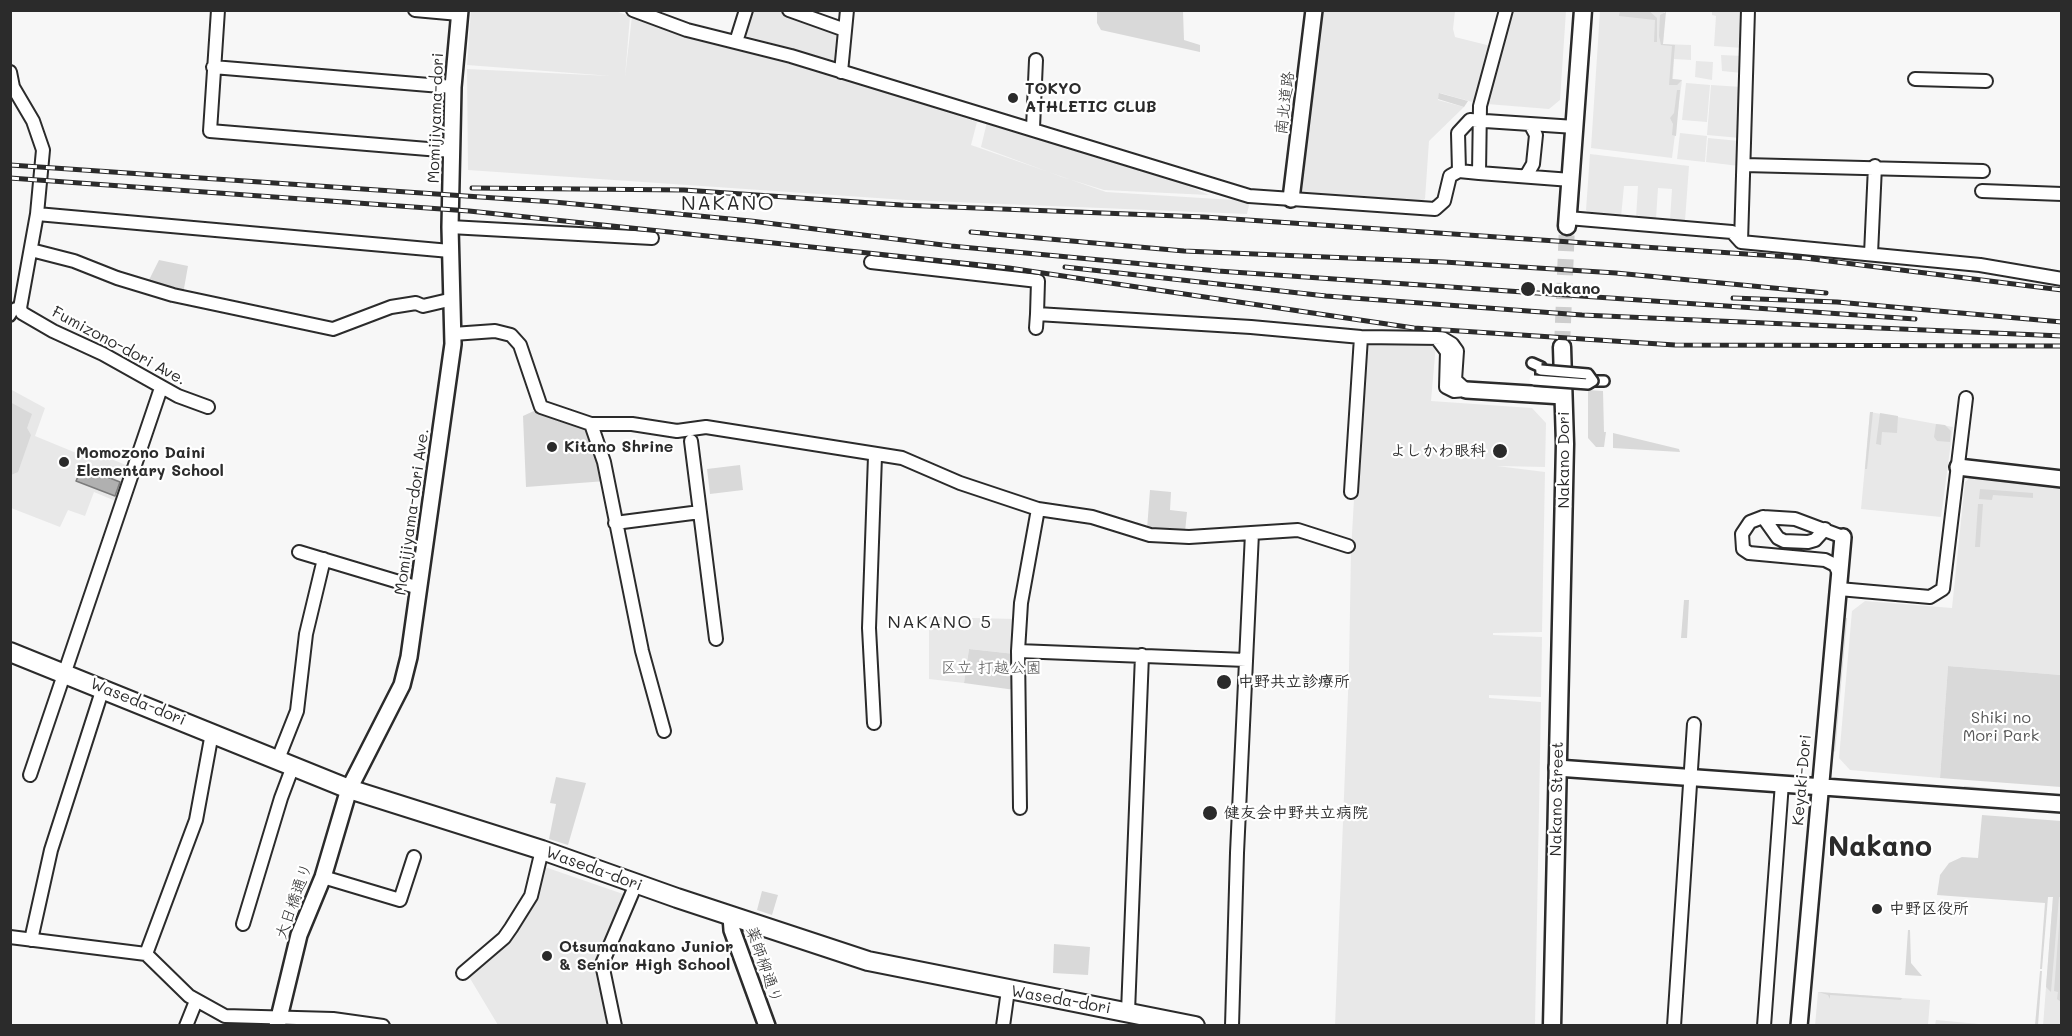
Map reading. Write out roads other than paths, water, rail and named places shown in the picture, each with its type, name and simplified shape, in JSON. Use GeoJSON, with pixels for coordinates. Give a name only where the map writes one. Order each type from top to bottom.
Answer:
{"type":"FeatureCollection","features":[{"type":"Feature","properties":{"kind":"main road"},"geometry":{"type":"LineString","coordinates":[[1568,222],[1583,10]]}},
{"type":"Feature","properties":{"kind":"main road","name":"Nakano Dori"},"geometry":{"type":"LineString","coordinates":[[1562,347],[1563,396]]}},
{"type":"Feature","properties":{"kind":"main road","name":"Nakano Street"},"geometry":{"type":"LineString","coordinates":[[1552,1026],[1565,444],[1563,396]]}},
{"type":"Feature","properties":{"kind":"main road","name":"Waseda-dori"},"geometry":{"type":"LineString","coordinates":[[10,652],[349,789],[542,850],[636,884],[868,961],[1195,1026]]}},
{"type":"Feature","properties":{"kind":"street"},"geometry":{"type":"LineString","coordinates":[[218,10],[210,131],[452,151]]}},
{"type":"Feature","properties":{"kind":"street"},"geometry":{"type":"LineString","coordinates":[[415,10],[460,12]]}},
{"type":"Feature","properties":{"kind":"street"},"geometry":{"type":"LineString","coordinates":[[633,10],[687,30],[736,42],[1033,128],[1213,187],[1249,196],[1435,209],[1444,201],[1450,176],[1459,171],[1571,180]]}},
{"type":"Feature","properties":{"kind":"street"},"geometry":{"type":"LineString","coordinates":[[736,42],[746,10]]}},
{"type":"Feature","properties":{"kind":"street"},"geometry":{"type":"LineString","coordinates":[[789,10],[845,30]]}},
{"type":"Feature","properties":{"kind":"street"},"geometry":{"type":"LineString","coordinates":[[841,72],[847,10]]}},
{"type":"Feature","properties":{"kind":"street","name":"南北道路"},"geometry":{"type":"LineString","coordinates":[[1291,199],[1314,10]]}},
{"type":"Feature","properties":{"kind":"street"},"geometry":{"type":"LineString","coordinates":[[1479,173],[1480,106],[1506,10]]}},
{"type":"Feature","properties":{"kind":"street"},"geometry":{"type":"LineString","coordinates":[[1741,242],[1748,10]]}},
{"type":"Feature","properties":{"kind":"street","name":"Momijiyama-dori"},"geometry":{"type":"LineString","coordinates":[[450,227],[453,87],[460,12]]}},
{"type":"Feature","properties":{"kind":"street"},"geometry":{"type":"LineString","coordinates":[[1033,128],[1036,60]]}},
{"type":"Feature","properties":{"kind":"street"},"geometry":{"type":"LineString","coordinates":[[213,67],[453,87]]}},
{"type":"Feature","properties":{"kind":"street"},"geometry":{"type":"LineString","coordinates":[[10,72],[13,87],[43,143],[38,214],[31,250],[14,309]]}},
{"type":"Feature","properties":{"kind":"street"},"geometry":{"type":"LineString","coordinates":[[1915,79],[1986,81]]}},
{"type":"Feature","properties":{"kind":"street"},"geometry":{"type":"LineString","coordinates":[[1459,171],[1458,132],[1470,120],[1575,127]]}},
{"type":"Feature","properties":{"kind":"street"},"geometry":{"type":"LineString","coordinates":[[1526,176],[1533,164],[1536,135],[1530,124]]}},
{"type":"Feature","properties":{"kind":"street"},"geometry":{"type":"LineString","coordinates":[[1744,165],[1875,166],[1983,171]]}},
{"type":"Feature","properties":{"kind":"street"},"geometry":{"type":"LineString","coordinates":[[1871,254],[1875,166]]}},
{"type":"Feature","properties":{"kind":"street"},"geometry":{"type":"LineString","coordinates":[[1982,191],[2061,194]]}},
{"type":"Feature","properties":{"kind":"street"},"geometry":{"type":"LineString","coordinates":[[38,214],[450,251]]}},
{"type":"Feature","properties":{"kind":"street"},"geometry":{"type":"LineString","coordinates":[[1568,222],[1732,232],[1741,242],[1980,265],[2061,279]]}},
{"type":"Feature","properties":{"kind":"street"},"geometry":{"type":"LineString","coordinates":[[450,227],[652,238]]}},
{"type":"Feature","properties":{"kind":"street","name":"Momijiyama-dori Ave."},"geometry":{"type":"LineString","coordinates":[[349,789],[402,685],[419,588],[453,334],[450,227]]}},
{"type":"Feature","properties":{"kind":"street"},"geometry":{"type":"LineString","coordinates":[[31,250],[74,261],[117,278],[173,295],[333,329],[391,307],[416,303],[423,306],[453,298]]}},
{"type":"Feature","properties":{"kind":"street"},"geometry":{"type":"LineString","coordinates":[[871,262],[1038,281],[1036,328]]}},
{"type":"Feature","properties":{"kind":"street","name":"Fumizono-dori Ave."},"geometry":{"type":"LineString","coordinates":[[14,309],[53,331],[103,354],[160,388],[208,407]]}},
{"type":"Feature","properties":{"kind":"street"},"geometry":{"type":"LineString","coordinates":[[1036,314],[1361,337],[1447,339],[1457,351],[1455,380],[1466,390],[1563,396]]}},
{"type":"Feature","properties":{"kind":"street"},"geometry":{"type":"LineString","coordinates":[[453,334],[495,330],[511,335],[520,345],[541,407],[591,424],[632,424],[678,431],[706,427],[761,434],[876,456],[902,458],[960,483],[1038,509],[1092,517],[1150,535],[1189,537],[1306,530],[1348,546]]}},
{"type":"Feature","properties":{"kind":"street"},"geometry":{"type":"LineString","coordinates":[[1351,492],[1361,337]]}},
{"type":"Feature","properties":{"kind":"street"},"geometry":{"type":"LineString","coordinates":[[1537,373],[1588,384],[1593,381],[1604,381]]}},
{"type":"Feature","properties":{"kind":"street"},"geometry":{"type":"LineString","coordinates":[[30,775],[160,388]]}},
{"type":"Feature","properties":{"kind":"street"},"geometry":{"type":"LineString","coordinates":[[1843,537],[1795,519],[1763,517],[1750,522],[1743,530],[1743,549],[1756,555],[1831,562],[1839,582],[1930,597],[1940,593],[1946,579],[1966,398]]}},
{"type":"Feature","properties":{"kind":"street"},"geometry":{"type":"LineString","coordinates":[[591,424],[604,462],[642,651],[664,731]]}},
{"type":"Feature","properties":{"kind":"street"},"geometry":{"type":"LineString","coordinates":[[691,441],[716,639]]}},
{"type":"Feature","properties":{"kind":"street"},"geometry":{"type":"LineString","coordinates":[[874,723],[869,628],[876,456]]}},
{"type":"Feature","properties":{"kind":"street"},"geometry":{"type":"LineString","coordinates":[[1958,467],[2061,479]]}},
{"type":"Feature","properties":{"kind":"street"},"geometry":{"type":"LineString","coordinates":[[1020,808],[1018,651],[1021,603],[1038,509]]}},
{"type":"Feature","properties":{"kind":"street"},"geometry":{"type":"LineString","coordinates":[[615,523],[700,512]]}},
{"type":"Feature","properties":{"kind":"street"},"geometry":{"type":"LineString","coordinates":[[1763,517],[1767,519],[1778,538],[1784,541],[1815,540],[1825,529]]}},
{"type":"Feature","properties":{"kind":"street"},"geometry":{"type":"LineString","coordinates":[[1232,1026],[1252,533]]}},
{"type":"Feature","properties":{"kind":"street","name":"Keyaki-Dori"},"geometry":{"type":"LineString","coordinates":[[1798,1026],[1843,537]]}},
{"type":"Feature","properties":{"kind":"street"},"geometry":{"type":"LineString","coordinates":[[299,552],[419,588]]}},
{"type":"Feature","properties":{"kind":"street"},"geometry":{"type":"LineString","coordinates":[[243,924],[281,798],[297,711],[306,634],[324,559]]}},
{"type":"Feature","properties":{"kind":"street"},"geometry":{"type":"LineString","coordinates":[[1018,651],[1246,660]]}},
{"type":"Feature","properties":{"kind":"street"},"geometry":{"type":"LineString","coordinates":[[1128,1012],[1142,655]]}},
{"type":"Feature","properties":{"kind":"street"},"geometry":{"type":"LineString","coordinates":[[32,940],[51,850],[103,688]]}},
{"type":"Feature","properties":{"kind":"street"},"geometry":{"type":"LineString","coordinates":[[1674,1026],[1694,724]]}},
{"type":"Feature","properties":{"kind":"street"},"geometry":{"type":"LineString","coordinates":[[146,954],[195,820],[212,733]]}},
{"type":"Feature","properties":{"kind":"street"},"geometry":{"type":"LineString","coordinates":[[1557,768],[2061,804]]}},
{"type":"Feature","properties":{"kind":"street"},"geometry":{"type":"LineString","coordinates":[[1764,1026],[1782,783]]}},
{"type":"Feature","properties":{"kind":"street","name":"大日橋通り"},"geometry":{"type":"LineString","coordinates":[[279,1022],[299,935],[322,877],[349,789]]}},
{"type":"Feature","properties":{"kind":"street"},"geometry":{"type":"LineString","coordinates":[[464,973],[504,938],[512,928],[531,896],[542,850]]}},
{"type":"Feature","properties":{"kind":"street"},"geometry":{"type":"LineString","coordinates":[[322,877],[400,900],[414,857]]}},
{"type":"Feature","properties":{"kind":"street"},"geometry":{"type":"LineString","coordinates":[[615,1026],[602,964],[636,884]]}},
{"type":"Feature","properties":{"kind":"street","name":"薬師柳通り"},"geometry":{"type":"LineString","coordinates":[[731,916],[732,930],[767,1026]]}},
{"type":"Feature","properties":{"kind":"street"},"geometry":{"type":"LineString","coordinates":[[10,938],[146,954],[196,1002],[225,1016],[279,1022],[333,1019],[382,1026]]}},
{"type":"Feature","properties":{"kind":"street"},"geometry":{"type":"LineString","coordinates":[[1003,1026],[1008,990]]}},
{"type":"Feature","properties":{"kind":"street"},"geometry":{"type":"LineString","coordinates":[[186,1026],[196,1002]]}},
{"type":"Feature","properties":{"kind":"tunnel"},"geometry":{"type":"LineString","coordinates":[[1562,347],[1567,226]]}},
{"type":"Feature","properties":{"kind":"railway"},"geometry":{"type":"LineString","coordinates":[[10,165],[554,202],[751,221],[951,246],[1218,271],[1915,319]]}},
{"type":"Feature","properties":{"kind":"railway"},"geometry":{"type":"LineString","coordinates":[[10,178],[469,211],[1009,268],[1414,328],[1675,345],[2062,346]]}},
{"type":"Feature","properties":{"kind":"railway"},"geometry":{"type":"LineString","coordinates":[[472,188],[684,190],[901,205],[1204,217],[1805,258],[2062,290]]}},
{"type":"Feature","properties":{"kind":"railway"},"geometry":{"type":"LineString","coordinates":[[971,232],[1184,251],[1444,262],[1616,273],[1826,293]]}},
{"type":"Feature","properties":{"kind":"railway"},"geometry":{"type":"LineString","coordinates":[[1065,267],[1326,296],[1582,315],[2062,336]]}},
{"type":"Feature","properties":{"kind":"railway"},"geometry":{"type":"LineString","coordinates":[[1733,298],[1837,302],[2062,322]]}},
{"type":"Feature","properties":{"kind":"place","name":"TOKYO ATHLETIC CLUB"},"geometry":{"type":"Point","coordinates":[1013,98]}},
{"type":"Feature","properties":{"kind":"place","name":"Nakano"},"geometry":{"type":"Point","coordinates":[1528,289]}},
{"type":"Feature","properties":{"kind":"place","name":"Kitano Shrine"},"geometry":{"type":"Point","coordinates":[552,447]}},
{"type":"Feature","properties":{"kind":"place","name":"よしかわ眼科"},"geometry":{"type":"Point","coordinates":[1500,451]}},
{"type":"Feature","properties":{"kind":"place","name":"Momozono Daini Elementary School"},"geometry":{"type":"Point","coordinates":[64,462]}},
{"type":"Feature","properties":{"kind":"place","name":"中野共立診療所"},"geometry":{"type":"Point","coordinates":[1224,682]}},
{"type":"Feature","properties":{"kind":"place","name":"健友会中野共立病院"},"geometry":{"type":"Point","coordinates":[1210,813]}},
{"type":"Feature","properties":{"kind":"place","name":"中野区役所"},"geometry":{"type":"Point","coordinates":[1877,909]}},
{"type":"Feature","properties":{"kind":"place","name":"Otsumanakano Junior & Senior High School"},"geometry":{"type":"Point","coordinates":[547,956]}},
{"type":"Feature","properties":{"kind":"district","name":"NAKANO"},"geometry":{"type":"Point","coordinates":[728,204]}},
{"type":"Feature","properties":{"kind":"district","name":"NAKANO 5"},"geometry":{"type":"Point","coordinates":[940,622]}},
{"type":"Feature","properties":{"kind":"district","name":"Nakano"},"geometry":{"type":"Point","coordinates":[1880,847]}},
{"type":"Feature","properties":{"kind":"park label","name":"区立 打越公園"},"geometry":{"type":"Point","coordinates":[991,668]}},
{"type":"Feature","properties":{"kind":"park label","name":"Shiki no Mori Park"},"geometry":{"type":"Point","coordinates":[2001,727]}}]}
